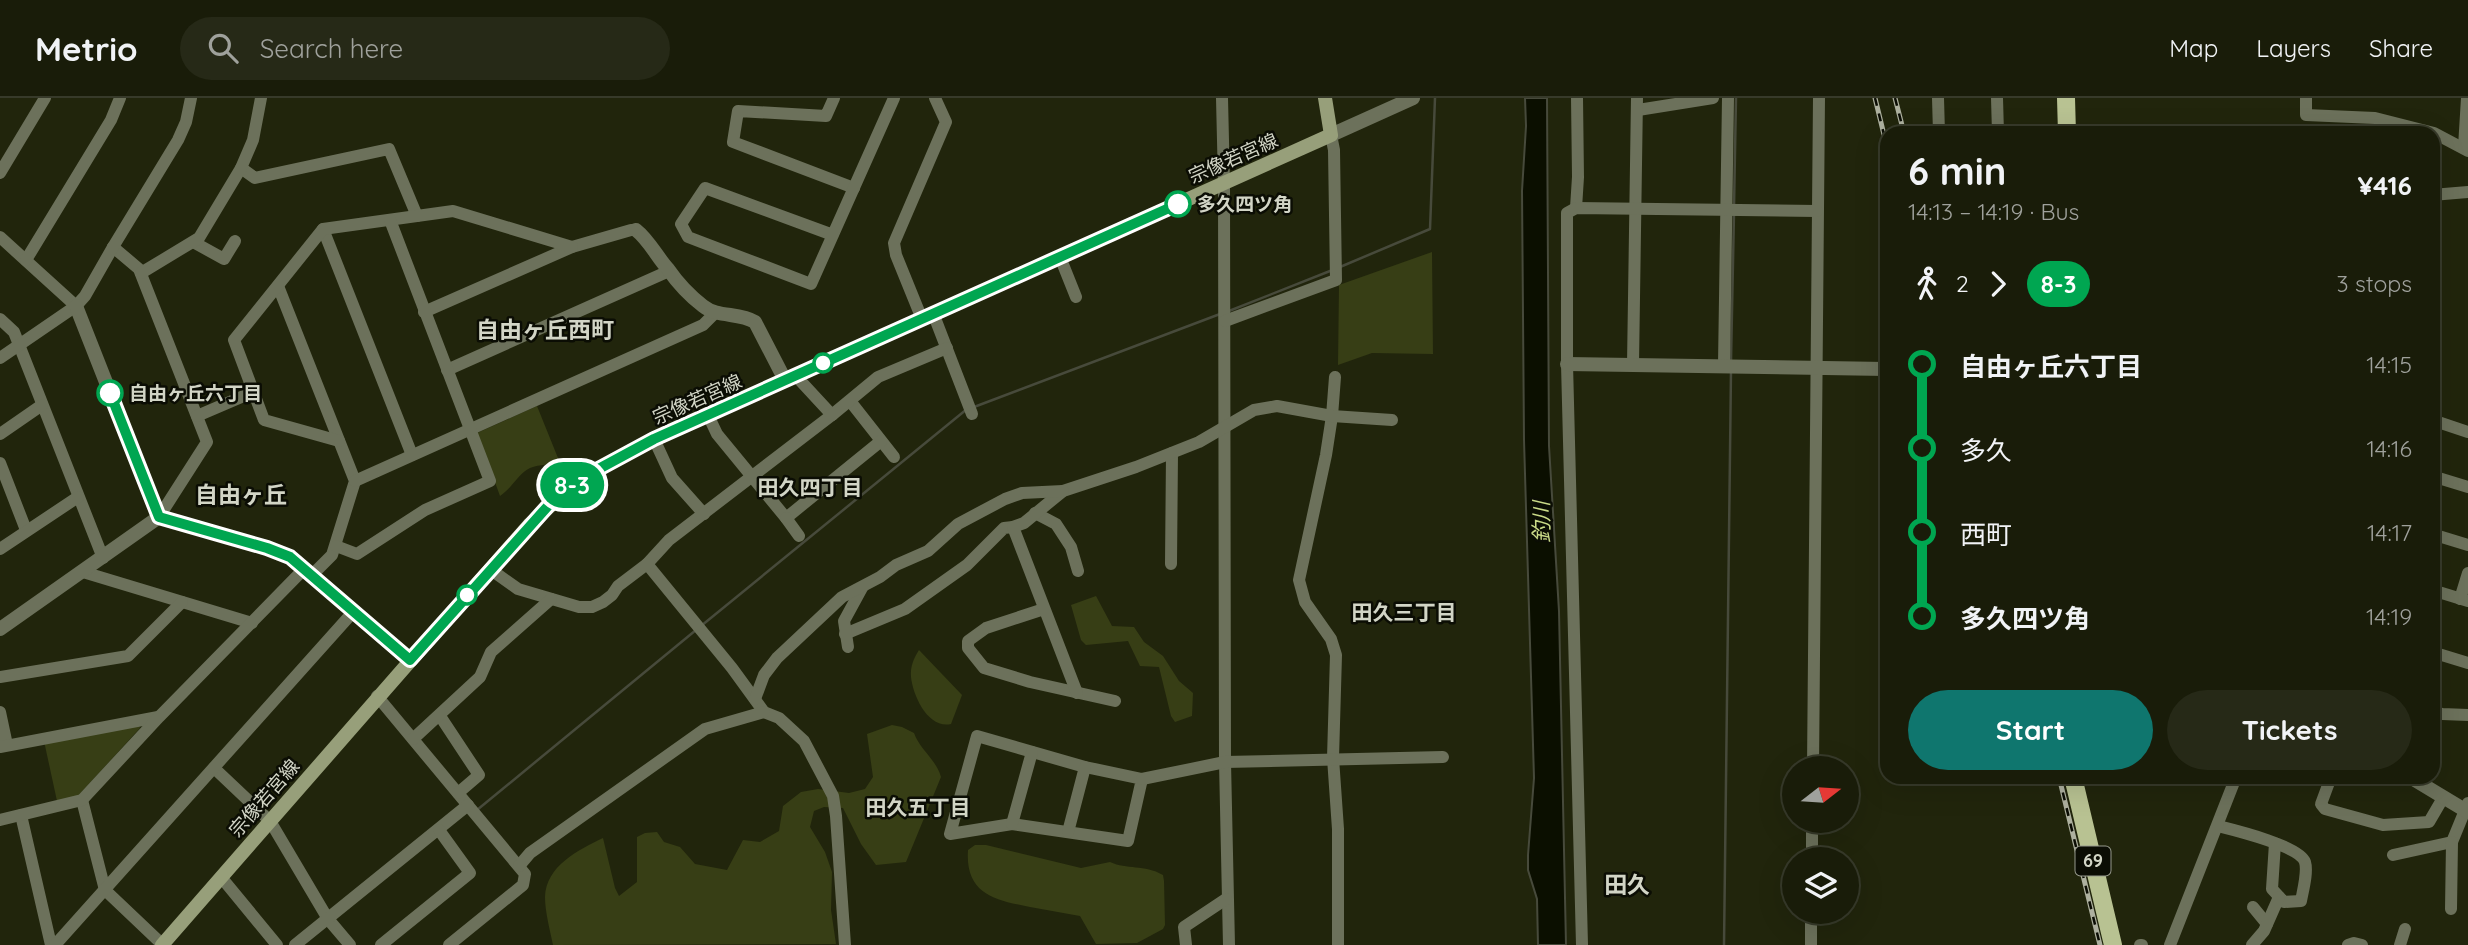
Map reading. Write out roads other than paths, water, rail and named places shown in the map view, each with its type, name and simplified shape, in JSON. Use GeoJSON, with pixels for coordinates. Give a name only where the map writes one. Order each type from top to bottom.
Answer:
{"type":"FeatureCollection","features":[{"type":"Feature","properties":{"kind":"main road"},"geometry":{"type":"LineString","coordinates":[[1325,98],[1331,135]]}},
{"type":"Feature","properties":{"kind":"main road"},"geometry":{"type":"LineString","coordinates":[[2066,98],[2067,126]]}},
{"type":"Feature","properties":{"kind":"main road","name":"宗像若宮線"},"geometry":{"type":"LineString","coordinates":[[163,945],[377,696],[529,525],[564,491],[607,462],[654,439],[1331,135]]}},
{"type":"Feature","properties":{"kind":"main road","name":"69"},"geometry":{"type":"LineString","coordinates":[[2075,784],[2113,945]]}},
{"type":"Feature","properties":{"kind":"street"},"geometry":{"type":"LineString","coordinates":[[0,173],[46,98]]}},
{"type":"Feature","properties":{"kind":"street"},"geometry":{"type":"LineString","coordinates":[[26,260],[111,120],[120,98]]}},
{"type":"Feature","properties":{"kind":"street"},"geometry":{"type":"LineString","coordinates":[[0,358],[76,306],[85,296],[178,140],[186,122],[191,98]]}},
{"type":"Feature","properties":{"kind":"street"},"geometry":{"type":"LineString","coordinates":[[834,98],[826,116],[738,111],[733,142],[854,188]]}},
{"type":"Feature","properties":{"kind":"street"},"geometry":{"type":"LineString","coordinates":[[833,235],[705,188],[681,224],[688,237],[811,284],[833,235],[854,188],[894,98]]}},
{"type":"Feature","properties":{"kind":"street"},"geometry":{"type":"LineString","coordinates":[[935,98],[946,121],[894,243],[896,255],[947,348],[972,414]]}},
{"type":"Feature","properties":{"kind":"street"},"geometry":{"type":"LineString","coordinates":[[1222,98],[1228,945]]}},
{"type":"Feature","properties":{"kind":"street"},"geometry":{"type":"LineString","coordinates":[[1225,321],[1336,280],[1334,150],[1331,135],[1413,98]]}},
{"type":"Feature","properties":{"kind":"street"},"geometry":{"type":"LineString","coordinates":[[1576,208],[1577,98]]}},
{"type":"Feature","properties":{"kind":"street"},"geometry":{"type":"LineString","coordinates":[[1633,365],[1638,104],[1713,98]]}},
{"type":"Feature","properties":{"kind":"street"},"geometry":{"type":"LineString","coordinates":[[1724,365],[1728,98]]}},
{"type":"Feature","properties":{"kind":"street"},"geometry":{"type":"LineString","coordinates":[[1813,756],[1819,98]]}},
{"type":"Feature","properties":{"kind":"street"},"geometry":{"type":"LineString","coordinates":[[1938,98],[1939,126]]}},
{"type":"Feature","properties":{"kind":"street"},"geometry":{"type":"LineString","coordinates":[[1997,98],[1998,126]]}},
{"type":"Feature","properties":{"kind":"street"},"geometry":{"type":"LineString","coordinates":[[2306,98],[2306,115],[2375,118],[2406,126]]}},
{"type":"Feature","properties":{"kind":"street"},"geometry":{"type":"LineString","coordinates":[[2440,136],[2466,149],[2467,98]]}},
{"type":"Feature","properties":{"kind":"street"},"geometry":{"type":"LineString","coordinates":[[141,273],[195,243],[241,168],[253,140],[256,99]]}},
{"type":"Feature","properties":{"kind":"street"},"geometry":{"type":"LineString","coordinates":[[241,168],[255,178],[389,149],[417,216]]}},
{"type":"Feature","properties":{"kind":"street"},"geometry":{"type":"LineString","coordinates":[[2440,194],[2468,192]]}},
{"type":"Feature","properties":{"kind":"street"},"geometry":{"type":"LineString","coordinates":[[1582,945],[1567,364],[1567,212],[1576,208],[1817,211]]}},
{"type":"Feature","properties":{"kind":"street"},"geometry":{"type":"LineString","coordinates":[[340,441],[264,419],[234,340],[323,229],[453,211],[572,247]]}},
{"type":"Feature","properties":{"kind":"street"},"geometry":{"type":"LineString","coordinates":[[336,546],[357,554],[425,510],[490,481],[390,220]]}},
{"type":"Feature","properties":{"kind":"street"},"geometry":{"type":"LineString","coordinates":[[323,229],[412,455]]}},
{"type":"Feature","properties":{"kind":"street"},"geometry":{"type":"LineString","coordinates":[[424,312],[572,247],[620,232],[636,230],[669,271],[703,306],[715,313],[741,316],[755,322],[790,378],[832,415]]}},
{"type":"Feature","properties":{"kind":"street"},"geometry":{"type":"LineString","coordinates":[[0,237],[76,306],[159,517]]}},
{"type":"Feature","properties":{"kind":"street"},"geometry":{"type":"LineString","coordinates":[[195,243],[224,259],[235,241]]}},
{"type":"Feature","properties":{"kind":"street"},"geometry":{"type":"LineString","coordinates":[[0,629],[159,517],[207,442],[141,273],[113,247]]}},
{"type":"Feature","properties":{"kind":"street"},"geometry":{"type":"LineString","coordinates":[[1060,257],[1076,297]]}},
{"type":"Feature","properties":{"kind":"street"},"geometry":{"type":"LineString","coordinates":[[447,370],[669,271]]}},
{"type":"Feature","properties":{"kind":"street"},"geometry":{"type":"LineString","coordinates":[[0,820],[82,800],[252,623],[332,555],[355,481],[278,286]]}},
{"type":"Feature","properties":{"kind":"street"},"geometry":{"type":"LineString","coordinates":[[355,481],[703,325],[715,313]]}},
{"type":"Feature","properties":{"kind":"street"},"geometry":{"type":"LineString","coordinates":[[0,319],[14,332],[103,558]]}},
{"type":"Feature","properties":{"kind":"street"},"geometry":{"type":"LineString","coordinates":[[490,569],[518,589],[551,599],[579,607],[592,607],[603,603],[618,586],[647,564],[669,540],[878,377],[947,348]]}},
{"type":"Feature","properties":{"kind":"street"},"geometry":{"type":"LineString","coordinates":[[1567,364],[1880,369]]}},
{"type":"Feature","properties":{"kind":"street"},"geometry":{"type":"LineString","coordinates":[[1335,377],[1332,416],[1318,501],[1299,580],[1305,602],[1331,639],[1336,655],[1334,758],[1338,829],[1338,945]]}},
{"type":"Feature","properties":{"kind":"street"},"geometry":{"type":"LineString","coordinates":[[197,416],[253,393]]}},
{"type":"Feature","properties":{"kind":"street"},"geometry":{"type":"LineString","coordinates":[[850,401],[894,457]]}},
{"type":"Feature","properties":{"kind":"street"},"geometry":{"type":"LineString","coordinates":[[0,434],[42,405]]}},
{"type":"Feature","properties":{"kind":"street"},"geometry":{"type":"LineString","coordinates":[[755,699],[764,675],[777,658],[842,597],[880,577],[896,565],[928,551],[958,524],[1004,499],[1022,493],[1063,491],[1172,453],[1199,442],[1254,410],[1277,406],[1332,416],[1392,420]]}},
{"type":"Feature","properties":{"kind":"street"},"geometry":{"type":"LineString","coordinates":[[708,415],[717,434],[799,536]]}},
{"type":"Feature","properties":{"kind":"street"},"geometry":{"type":"LineString","coordinates":[[2440,423],[2468,432]]}},
{"type":"Feature","properties":{"kind":"street"},"geometry":{"type":"LineString","coordinates":[[654,439],[672,478],[704,514]]}},
{"type":"Feature","properties":{"kind":"street"},"geometry":{"type":"LineString","coordinates":[[786,518],[881,441]]}},
{"type":"Feature","properties":{"kind":"street"},"geometry":{"type":"LineString","coordinates":[[1171,564],[1172,453]]}},
{"type":"Feature","properties":{"kind":"street"},"geometry":{"type":"LineString","coordinates":[[0,463],[26,530]]}},
{"type":"Feature","properties":{"kind":"street"},"geometry":{"type":"LineString","coordinates":[[2440,478],[2468,487]]}},
{"type":"Feature","properties":{"kind":"street"},"geometry":{"type":"LineString","coordinates":[[864,584],[844,621],[846,641],[905,609],[967,565],[1004,528],[1024,523],[1063,491]]}},
{"type":"Feature","properties":{"kind":"street"},"geometry":{"type":"LineString","coordinates":[[0,549],[78,497]]}},
{"type":"Feature","properties":{"kind":"street"},"geometry":{"type":"LineString","coordinates":[[1035,513],[1056,524],[1071,547],[1079,571]]}},
{"type":"Feature","properties":{"kind":"street"},"geometry":{"type":"LineString","coordinates":[[159,517],[280,552],[309,572],[410,660]]}},
{"type":"Feature","properties":{"kind":"street"},"geometry":{"type":"LineString","coordinates":[[1013,527],[1077,693]]}},
{"type":"Feature","properties":{"kind":"street"},"geometry":{"type":"LineString","coordinates":[[2440,536],[2468,545]]}},
{"type":"Feature","properties":{"kind":"street"},"geometry":{"type":"LineString","coordinates":[[647,564],[764,712],[779,718],[804,741],[834,796],[845,945]]}},
{"type":"Feature","properties":{"kind":"street"},"geometry":{"type":"LineString","coordinates":[[83,572],[252,623]]}},
{"type":"Feature","properties":{"kind":"street"},"geometry":{"type":"LineString","coordinates":[[2440,592],[2464,600],[2468,573]]}},
{"type":"Feature","properties":{"kind":"street"},"geometry":{"type":"LineString","coordinates":[[413,740],[480,677],[491,652],[551,599]]}},
{"type":"Feature","properties":{"kind":"street"},"geometry":{"type":"LineString","coordinates":[[0,677],[128,656],[182,602]]}},
{"type":"Feature","properties":{"kind":"street"},"geometry":{"type":"LineString","coordinates":[[1044,609],[986,628],[968,641],[968,649],[984,668],[1115,701]]}},
{"type":"Feature","properties":{"kind":"street"},"geometry":{"type":"LineString","coordinates":[[53,945],[354,611]]}},
{"type":"Feature","properties":{"kind":"street"},"geometry":{"type":"LineString","coordinates":[[2440,654],[2468,663]]}},
{"type":"Feature","properties":{"kind":"street"},"geometry":{"type":"LineString","coordinates":[[377,696],[525,874],[523,885],[449,945]]}},
{"type":"Feature","properties":{"kind":"street"},"geometry":{"type":"LineString","coordinates":[[0,712],[3,746],[159,718]]}},
{"type":"Feature","properties":{"kind":"street"},"geometry":{"type":"LineString","coordinates":[[519,866],[530,853],[705,729],[764,712]]}},
{"type":"Feature","properties":{"kind":"street"},"geometry":{"type":"LineString","coordinates":[[2440,713],[2468,715]]}},
{"type":"Feature","properties":{"kind":"street"},"geometry":{"type":"LineString","coordinates":[[440,716],[479,775],[458,793]]}},
{"type":"Feature","properties":{"kind":"street"},"geometry":{"type":"LineString","coordinates":[[1142,779],[1128,841],[1012,824],[950,834],[977,736],[1085,767],[1142,779],[1225,762],[1443,757]]}},
{"type":"Feature","properties":{"kind":"street"},"geometry":{"type":"LineString","coordinates":[[1012,824],[1031,751]]}},
{"type":"Feature","properties":{"kind":"street"},"geometry":{"type":"LineString","coordinates":[[1068,832],[1085,767]]}},
{"type":"Feature","properties":{"kind":"street"},"geometry":{"type":"LineString","coordinates":[[214,768],[270,821],[328,919],[350,945]]}},
{"type":"Feature","properties":{"kind":"street"},"geometry":{"type":"LineString","coordinates":[[2170,945],[2233,784]]}},
{"type":"Feature","properties":{"kind":"street"},"geometry":{"type":"LineString","coordinates":[[2328,784],[2321,804],[2325,809],[2383,825],[2429,822],[2443,798]]}},
{"type":"Feature","properties":{"kind":"street"},"geometry":{"type":"LineString","coordinates":[[2421,784],[2443,798],[2467,808],[2452,842],[2451,909]]}},
{"type":"Feature","properties":{"kind":"street"},"geometry":{"type":"LineString","coordinates":[[82,800],[105,890],[163,945]]}},
{"type":"Feature","properties":{"kind":"street"},"geometry":{"type":"LineString","coordinates":[[295,945],[468,805]]}},
{"type":"Feature","properties":{"kind":"street"},"geometry":{"type":"LineString","coordinates":[[21,815],[53,945]]}},
{"type":"Feature","properties":{"kind":"street"},"geometry":{"type":"LineString","coordinates":[[2218,826],[2267,838],[2302,856],[2306,863],[2301,901],[2284,902],[2272,889],[2275,843]]}},
{"type":"Feature","properties":{"kind":"street"},"geometry":{"type":"LineString","coordinates":[[381,945],[470,873],[439,830]]}},
{"type":"Feature","properties":{"kind":"street"},"geometry":{"type":"LineString","coordinates":[[2393,855],[2452,842]]}},
{"type":"Feature","properties":{"kind":"street"},"geometry":{"type":"LineString","coordinates":[[220,877],[277,945]]}},
{"type":"Feature","properties":{"kind":"street"},"geometry":{"type":"LineString","coordinates":[[2252,945],[2267,924],[2279,897]]}},
{"type":"Feature","properties":{"kind":"street"},"geometry":{"type":"LineString","coordinates":[[1186,945],[1184,927],[1226,899]]}},
{"type":"Feature","properties":{"kind":"street"},"geometry":{"type":"LineString","coordinates":[[2253,907],[2267,924]]}},
{"type":"Feature","properties":{"kind":"street"},"geometry":{"type":"LineString","coordinates":[[1811,924],[1811,945]]}},
{"type":"Feature","properties":{"kind":"street"},"geometry":{"type":"LineString","coordinates":[[2400,945],[2405,929]]}},
{"type":"Feature","properties":{"kind":"street"},"geometry":{"type":"LineString","coordinates":[[2348,945],[2362,945]]}},
{"type":"Feature","properties":{"kind":"water","name":"釣川"},"geometry":{"type":"Polygon","coordinates":[[[1525,98],[1547,98],[1549,446],[1559,611],[1566,945],[1538,945],[1537,899],[1528,870],[1534,778],[1524,440],[1522,191],[1525,98]]]}},
{"type":"Feature","properties":{"kind":"waterway"},"geometry":{"type":"LineString","coordinates":[[1340,267],[1430,229],[1435,98]]}},
{"type":"Feature","properties":{"kind":"waterway"},"geometry":{"type":"LineString","coordinates":[[1734,207],[1736,98]]}},
{"type":"Feature","properties":{"kind":"waterway"},"geometry":{"type":"LineString","coordinates":[[1731,361],[1734,213]]}},
{"type":"Feature","properties":{"kind":"waterway"},"geometry":{"type":"LineString","coordinates":[[1229,311],[1330,271]]}},
{"type":"Feature","properties":{"kind":"waterway"},"geometry":{"type":"LineString","coordinates":[[974,407],[1220,314]]}},
{"type":"Feature","properties":{"kind":"waterway"},"geometry":{"type":"LineString","coordinates":[[1724,945],[1731,371]]}},
{"type":"Feature","properties":{"kind":"waterway"},"geometry":{"type":"LineString","coordinates":[[701,626],[967,409]]}},
{"type":"Feature","properties":{"kind":"waterway"},"geometry":{"type":"LineString","coordinates":[[477,810],[696,630]]}},
{"type":"Feature","properties":{"kind":"railway"},"geometry":{"type":"LineString","coordinates":[[1875,98],[1882,126]]}},
{"type":"Feature","properties":{"kind":"railway"},"geometry":{"type":"LineString","coordinates":[[1895,98],[1902,126]]}},
{"type":"Feature","properties":{"kind":"railway"},"geometry":{"type":"LineString","coordinates":[[2061,784],[2100,945]]}},
{"type":"Feature","properties":{"kind":"place","name":"多久四ツ角"},"geometry":{"type":"Point","coordinates":[1178,204]}},
{"type":"Feature","properties":{"kind":"place","name":"自由ヶ丘六丁目"},"geometry":{"type":"Point","coordinates":[110,393]}},
{"type":"Feature","properties":{"kind":"district","name":"自由ヶ丘西町"},"geometry":{"type":"Point","coordinates":[545,330]}},
{"type":"Feature","properties":{"kind":"district","name":"田久四丁目"},"geometry":{"type":"Point","coordinates":[810,488]}},
{"type":"Feature","properties":{"kind":"district","name":"自由ヶ丘"},"geometry":{"type":"Point","coordinates":[241,495]}},
{"type":"Feature","properties":{"kind":"district","name":"田久三丁目"},"geometry":{"type":"Point","coordinates":[1404,613]}},
{"type":"Feature","properties":{"kind":"district","name":"田久五丁目"},"geometry":{"type":"Point","coordinates":[918,808]}},
{"type":"Feature","properties":{"kind":"district","name":"田久"},"geometry":{"type":"Point","coordinates":[1627,885]}}]}
